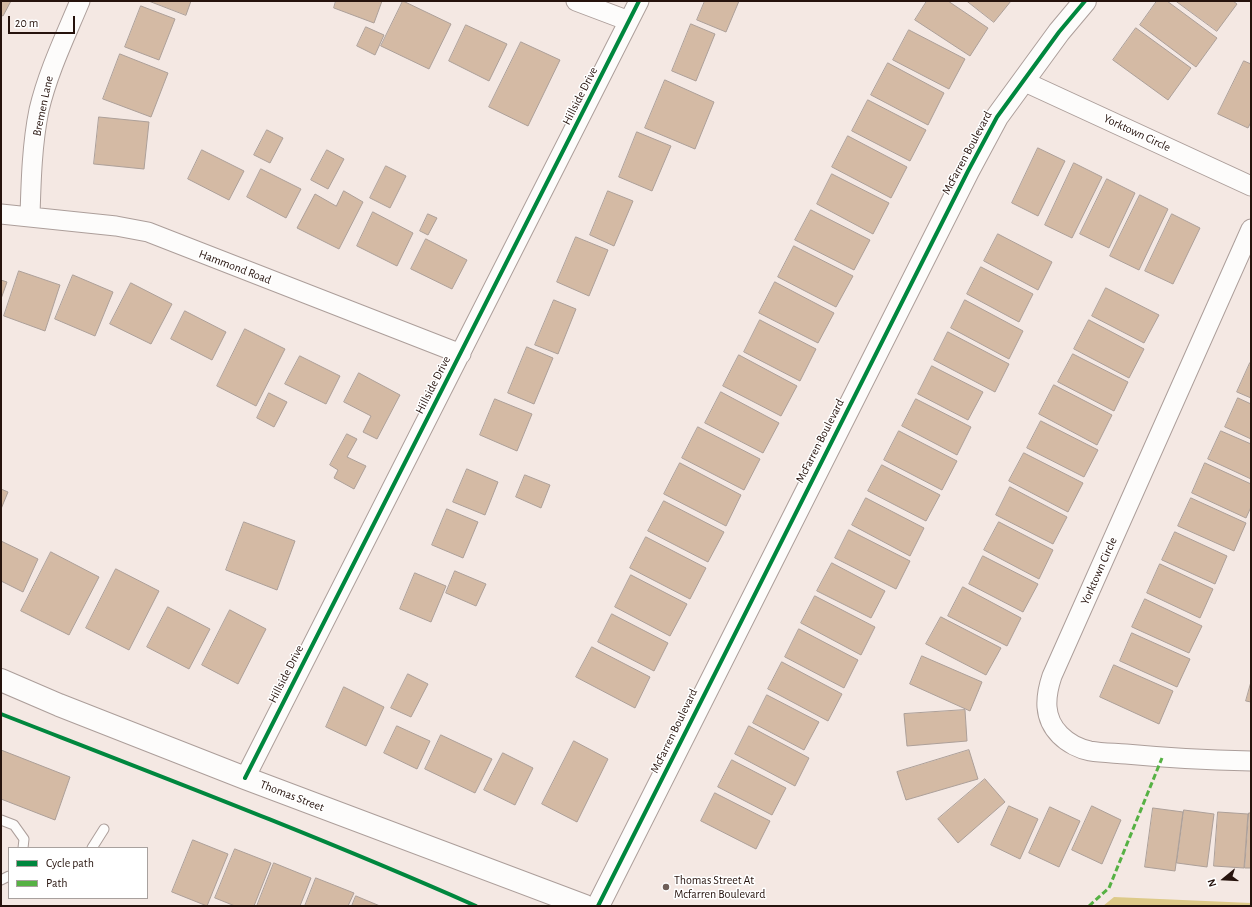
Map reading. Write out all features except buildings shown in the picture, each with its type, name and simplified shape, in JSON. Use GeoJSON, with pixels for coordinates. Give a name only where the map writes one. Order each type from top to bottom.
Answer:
{"type":"FeatureCollection","features":[{"type":"Feature","properties":{"kind":"street","name":"Bremen Lane"},"geometry":{"type":"LineString","coordinates":[[30,216],[32,165],[39,110],[51,68],[80,1]]}},
{"type":"Feature","properties":{"kind":"street"},"geometry":{"type":"LineString","coordinates":[[576,1],[629,22]]}},
{"type":"Feature","properties":{"kind":"street","name":"Hillside Drive"},"geometry":{"type":"LineString","coordinates":[[244,778],[461,354],[639,1]]}},
{"type":"Feature","properties":{"kind":"street","name":"McFarren Boulevard"},"geometry":{"type":"LineString","coordinates":[[598,906],[968,171],[997,117],[1059,32],[1085,1]]}},
{"type":"Feature","properties":{"kind":"street","name":"Yorktown Circle"},"geometry":{"type":"LineString","coordinates":[[1023,81],[1251,186]]}},
{"type":"Feature","properties":{"kind":"street","name":"Hammond Road"},"geometry":{"type":"LineString","coordinates":[[1,214],[116,226],[148,232],[461,354]]}},
{"type":"Feature","properties":{"kind":"street","name":"Yorktown Circle"},"geometry":{"type":"LineString","coordinates":[[1251,229],[1052,676],[1046,702],[1048,715],[1054,728],[1061,736],[1074,745],[1089,750],[1162,758],[1251,761]]}},
{"type":"Feature","properties":{"kind":"street","name":"Thomas Street"},"geometry":{"type":"LineString","coordinates":[[1,680],[59,705],[244,778],[585,906]]}},
{"type":"Feature","properties":{"kind":"lane"},"geometry":{"type":"LineString","coordinates":[[1,820],[14,825],[24,839],[23,847]]}},
{"type":"Feature","properties":{"kind":"lane"},"geometry":{"type":"LineString","coordinates":[[93,847],[104,829]]}},
{"type":"Feature","properties":{"kind":"shaded area"},"geometry":{"type":"Polygon","coordinates":[[[1114,897],[1251,903],[1251,906],[1103,906],[1114,897]]]}},
{"type":"Feature","properties":{"kind":"marked path"},"geometry":{"type":"LineString","coordinates":[[1089,906],[1109,888],[1162,758]]}},
{"type":"Feature","properties":{"kind":"cycle path"},"geometry":{"type":"LineString","coordinates":[[245,778],[639,1]]}},
{"type":"Feature","properties":{"kind":"cycle path"},"geometry":{"type":"LineString","coordinates":[[598,906],[968,171],[997,117],[1059,32],[1085,1]]}},
{"type":"Feature","properties":{"kind":"cycle path"},"geometry":{"type":"LineString","coordinates":[[1,714],[299,831],[476,906]]}},
{"type":"Feature","properties":{"kind":"place","name":"Thomas Street At Mcfarren Boulevard"},"geometry":{"type":"Point","coordinates":[666,887]}}]}
